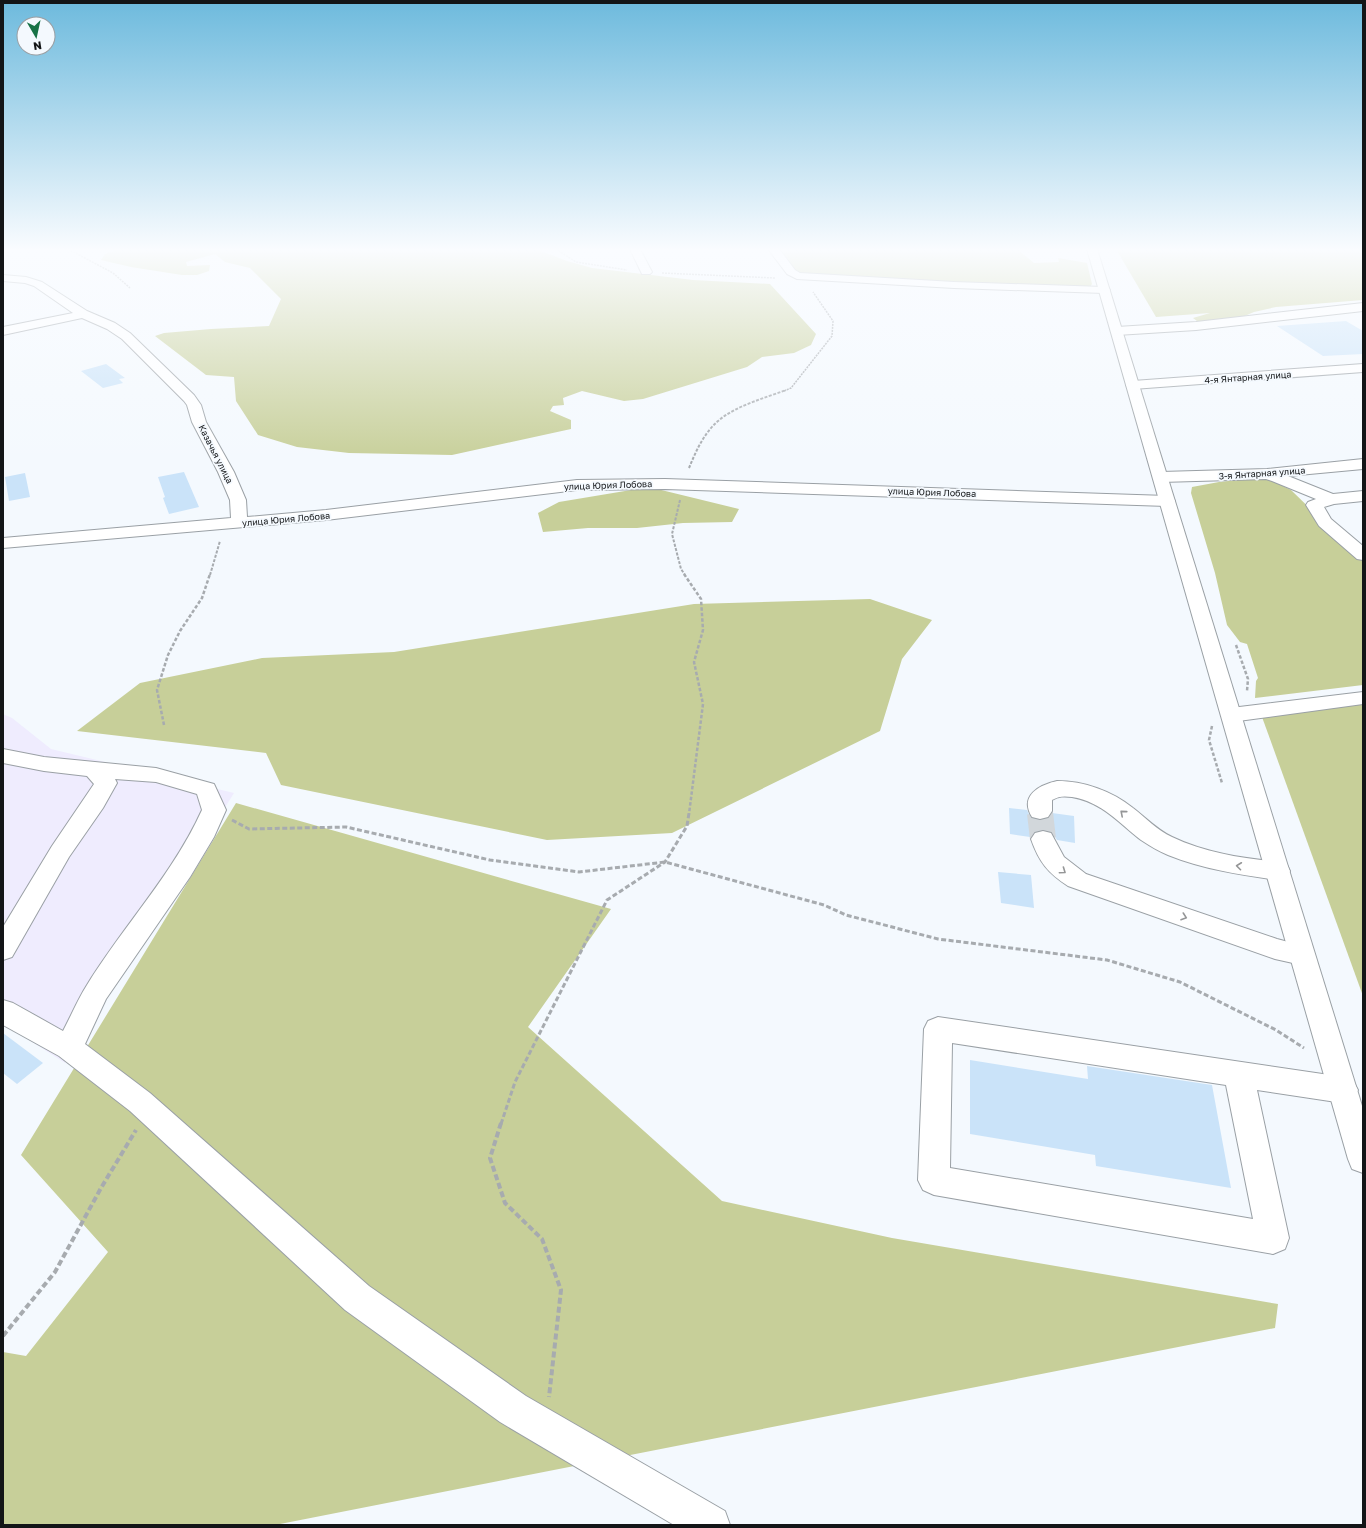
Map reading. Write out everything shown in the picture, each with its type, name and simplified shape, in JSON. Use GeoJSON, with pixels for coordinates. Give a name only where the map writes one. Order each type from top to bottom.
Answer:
{"type":"FeatureCollection","features":[{"type":"Feature","properties":{"kind":"street"},"geometry":{"type":"LineString","coordinates":[[3,331],[53,320]]}},
{"type":"Feature","properties":{"kind":"street","name":"Казачья улица"},"geometry":{"type":"LineString","coordinates":[[98,320],[112,326],[126,336],[189,398],[194,406],[199,422],[226,472],[238,500],[239,522]]}},
{"type":"Feature","properties":{"kind":"street"},"geometry":{"type":"LineString","coordinates":[[1113,320],[1161,478],[1222,717],[1278,871],[1363,1159]]}},
{"type":"Feature","properties":{"kind":"street"},"geometry":{"type":"LineString","coordinates":[[1116,331],[1196,326],[1246,320]]}},
{"type":"Feature","properties":{"kind":"street","name":"4-я Янтарная улица"},"geometry":{"type":"LineString","coordinates":[[1133,385],[1363,368]]}},
{"type":"Feature","properties":{"kind":"street","name":"3-я Янтарная улица"},"geometry":{"type":"LineString","coordinates":[[1161,478],[1267,474],[1363,464]]}},
{"type":"Feature","properties":{"kind":"street"},"geometry":{"type":"LineString","coordinates":[[1267,474],[1283,479],[1316,495],[1332,500]]}},
{"type":"Feature","properties":{"kind":"street","name":"улица Юрия Лобова"},"geometry":{"type":"LineString","coordinates":[[3,543],[333,515],[577,485],[684,484],[1167,501]]}},
{"type":"Feature","properties":{"kind":"street"},"geometry":{"type":"LineString","coordinates":[[1363,496],[1332,500],[1314,505],[1325,522],[1363,555]]}},
{"type":"Feature","properties":{"kind":"street"},"geometry":{"type":"LineString","coordinates":[[1222,717],[1363,698]]}},
{"type":"Feature","properties":{"kind":"street"},"geometry":{"type":"LineString","coordinates":[[3,756],[44,764],[156,775],[206,789],[214,810],[202,837],[182,871],[96,993],[69,1048]]}},
{"type":"Feature","properties":{"kind":"street"},"geometry":{"type":"LineString","coordinates":[[3,950],[60,852],[95,802],[106,783],[94,770]]}},
{"type":"Feature","properties":{"kind":"street"},"geometry":{"type":"LineString","coordinates":[[1040,811],[1041,796],[1052,790],[1079,790],[1112,803],[1134,823],[1162,842],[1189,854],[1231,865],[1278,871]]}},
{"type":"Feature","properties":{"kind":"street"},"geometry":{"type":"LineString","coordinates":[[1043,839],[1048,856],[1057,867],[1077,880],[1275,949],[1302,955]]}},
{"type":"Feature","properties":{"kind":"street"},"geometry":{"type":"LineString","coordinates":[[3,1011],[69,1048],[146,1107],[357,1298],[512,1409],[711,1525]]}},
{"type":"Feature","properties":{"kind":"street"},"geometry":{"type":"LineString","coordinates":[[1239,1075],[1273,1238],[934,1180],[938,1029],[1239,1075],[1340,1080]]}},
{"type":"Feature","properties":{"kind":"path"},"geometry":{"type":"LineString","coordinates":[[545,1428],[561,1290],[542,1239],[505,1203],[490,1158],[515,1082],[607,900],[665,862],[687,826],[703,704],[694,662],[703,630],[700,599],[681,569],[672,534],[684,484],[697,448],[718,421],[733,411],[790,388],[832,336],[833,320]]}},
{"type":"Feature","properties":{"kind":"path"},"geometry":{"type":"LineString","coordinates":[[164,725],[157,690],[168,655],[180,631],[202,598],[214,564],[218,544],[239,522]]}},
{"type":"Feature","properties":{"kind":"path"},"geometry":{"type":"LineString","coordinates":[[1236,645],[1248,679],[1246,695]]}},
{"type":"Feature","properties":{"kind":"path"},"geometry":{"type":"LineString","coordinates":[[1222,717],[1208,740],[1222,783]]}},
{"type":"Feature","properties":{"kind":"path"},"geometry":{"type":"LineString","coordinates":[[214,810],[249,829],[346,827],[490,860],[579,872],[665,862],[824,905],[846,915],[938,939],[1107,960],[1180,982],[1276,1030],[1340,1080]]}},
{"type":"Feature","properties":{"kind":"path"},"geometry":{"type":"LineString","coordinates":[[3,1336],[55,1272],[101,1188],[136,1130],[146,1107]]}},
{"type":"Feature","properties":{"kind":"shaded area"},"geometry":{"type":"Polygon","coordinates":[[[3,714],[12,718],[51,749],[234,793],[65,1063],[3,1023],[3,714]]]}},
{"type":"Feature","properties":{"kind":"green space"},"geometry":{"type":"Polygon","coordinates":[[[272,320],[803,320],[816,334],[811,345],[794,353],[762,357],[747,367],[643,399],[624,401],[582,391],[563,398],[564,405],[553,406],[550,411],[571,420],[571,429],[452,455],[349,453],[297,447],[258,435],[236,401],[234,377],[206,375],[155,336],[164,333],[269,326],[272,320]]]}},
{"type":"Feature","properties":{"kind":"green space"},"geometry":{"type":"Polygon","coordinates":[[[1196,320],[1235,320],[1204,322],[1196,320]]]}},
{"type":"Feature","properties":{"kind":"green space"},"geometry":{"type":"Polygon","coordinates":[[[1257,478],[1273,481],[1291,490],[1363,560],[1363,685],[1255,698],[1256,681],[1258,678],[1247,644],[1240,642],[1227,625],[1215,573],[1191,493],[1192,487],[1219,482],[1257,478]]]}},
{"type":"Feature","properties":{"kind":"green space"},"geometry":{"type":"Polygon","coordinates":[[[649,487],[739,509],[732,522],[683,523],[637,528],[588,528],[543,532],[538,513],[559,502],[649,487]]]}},
{"type":"Feature","properties":{"kind":"green space"},"geometry":{"type":"Polygon","coordinates":[[[870,599],[932,620],[902,659],[880,731],[672,833],[547,840],[281,785],[266,753],[77,731],[140,683],[262,658],[394,652],[694,604],[870,599]]]}},
{"type":"Feature","properties":{"kind":"green space"},"geometry":{"type":"Polygon","coordinates":[[[1363,704],[1363,996],[1262,717],[1363,704]]]}},
{"type":"Feature","properties":{"kind":"green space"},"geometry":{"type":"Polygon","coordinates":[[[236,803],[611,909],[528,1027],[722,1201],[892,1238],[1278,1304],[1275,1328],[275,1525],[3,1525],[3,1352],[26,1356],[108,1252],[21,1155],[236,803]]]}},
{"type":"Feature","properties":{"kind":"building"},"geometry":{"type":"Polygon","coordinates":[[[1346,321],[1363,331],[1363,354],[1323,356],[1277,326],[1346,321]]]}},
{"type":"Feature","properties":{"kind":"building"},"geometry":{"type":"Polygon","coordinates":[[[106,364],[125,378],[119,379],[123,383],[103,388],[81,371],[106,364]]]}},
{"type":"Feature","properties":{"kind":"building"},"geometry":{"type":"Polygon","coordinates":[[[184,472],[199,507],[169,514],[158,477],[184,472]]]}},
{"type":"Feature","properties":{"kind":"building"},"geometry":{"type":"Polygon","coordinates":[[[25,473],[30,497],[9,501],[5,477],[25,473]]]}},
{"type":"Feature","properties":{"kind":"building"},"geometry":{"type":"Polygon","coordinates":[[[1009,808],[1027,810],[1031,818],[1040,820],[1048,818],[1052,813],[1074,816],[1075,843],[1057,840],[1052,832],[1043,830],[1035,832],[1030,837],[1010,834],[1009,808]]]}},
{"type":"Feature","properties":{"kind":"building"},"geometry":{"type":"Polygon","coordinates":[[[998,872],[1031,875],[1034,908],[1001,903],[998,872]]]}},
{"type":"Feature","properties":{"kind":"building"},"geometry":{"type":"Polygon","coordinates":[[[3,1033],[43,1063],[17,1084],[3,1073],[3,1033]]]}},
{"type":"Feature","properties":{"kind":"building"},"geometry":{"type":"Polygon","coordinates":[[[970,1060],[1088,1079],[1087,1066],[1212,1085],[1231,1188],[1096,1166],[1095,1155],[970,1134],[970,1060]]]}},
{"type":"Feature","properties":{"kind":"tunnel"},"geometry":{"type":"LineString","coordinates":[[1040,813],[1043,839]]}}]}
